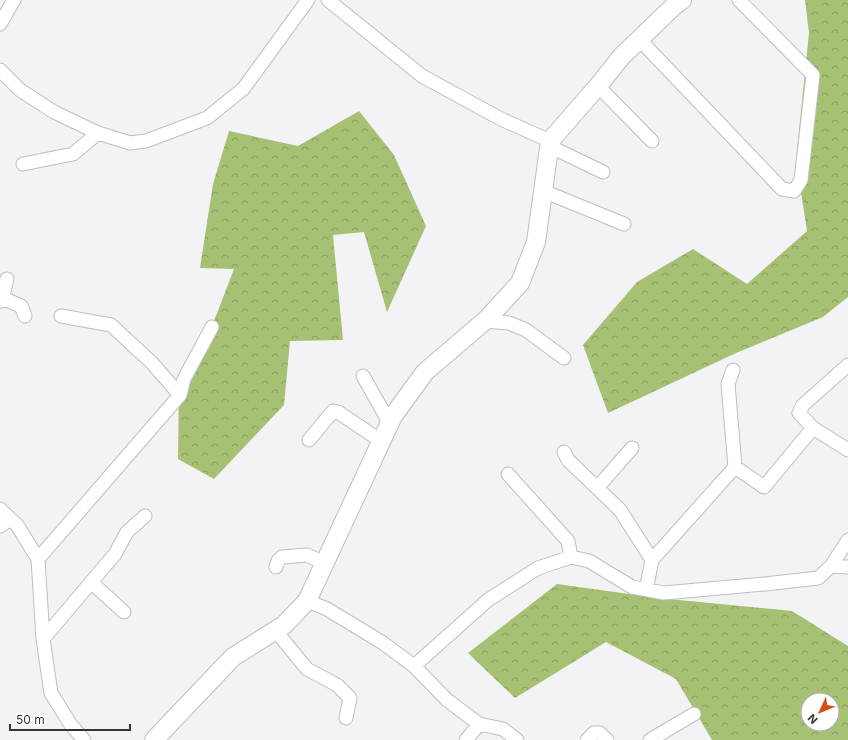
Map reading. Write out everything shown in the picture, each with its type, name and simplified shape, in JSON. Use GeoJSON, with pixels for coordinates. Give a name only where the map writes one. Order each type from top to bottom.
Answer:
{"type":"FeatureCollection","features":[{"type":"Feature","properties":{"kind":"street"},"geometry":{"type":"LineString","coordinates":[[0,24],[14,0]]}},
{"type":"Feature","properties":{"kind":"street"},"geometry":{"type":"LineString","coordinates":[[0,70],[20,90],[54,112],[98,133],[130,143],[146,141],[207,118],[243,89],[308,0]]}},
{"type":"Feature","properties":{"kind":"street"},"geometry":{"type":"LineString","coordinates":[[328,0],[422,76],[603,172]]}},
{"type":"Feature","properties":{"kind":"street"},"geometry":{"type":"LineString","coordinates":[[154,740],[233,657],[284,625],[307,601],[392,416],[425,372],[484,321],[520,283],[536,242],[550,144],[622,56],[682,0]]}},
{"type":"Feature","properties":{"kind":"street"},"geometry":{"type":"LineString","coordinates":[[639,39],[782,189],[794,191],[801,180],[812,75],[739,0]]}},
{"type":"Feature","properties":{"kind":"street"},"geometry":{"type":"LineString","coordinates":[[598,86],[652,141]]}},
{"type":"Feature","properties":{"kind":"street"},"geometry":{"type":"LineString","coordinates":[[23,164],[73,154],[98,133]]}},
{"type":"Feature","properties":{"kind":"street"},"geometry":{"type":"LineString","coordinates":[[543,191],[624,224]]}},
{"type":"Feature","properties":{"kind":"street"},"geometry":{"type":"LineString","coordinates":[[7,279],[1,301],[7,300],[21,306],[25,316]]}},
{"type":"Feature","properties":{"kind":"street"},"geometry":{"type":"LineString","coordinates":[[61,316],[112,325],[152,362],[180,395]]}},
{"type":"Feature","properties":{"kind":"street"},"geometry":{"type":"LineString","coordinates":[[484,321],[509,323],[526,330],[564,358]]}},
{"type":"Feature","properties":{"kind":"street"},"geometry":{"type":"LineString","coordinates":[[38,559],[180,395],[184,379],[212,326]]}},
{"type":"Feature","properties":{"kind":"street"},"geometry":{"type":"LineString","coordinates":[[848,365],[803,405],[799,413],[813,428],[848,450]]}},
{"type":"Feature","properties":{"kind":"street"},"geometry":{"type":"LineString","coordinates":[[646,590],[652,560],[735,466],[728,384],[733,370]]}},
{"type":"Feature","properties":{"kind":"street"},"geometry":{"type":"LineString","coordinates":[[363,376],[389,422]]}},
{"type":"Feature","properties":{"kind":"street"},"geometry":{"type":"LineString","coordinates":[[309,440],[333,411],[338,412],[381,441]]}},
{"type":"Feature","properties":{"kind":"street"},"geometry":{"type":"LineString","coordinates":[[735,466],[764,487],[813,428]]}},
{"type":"Feature","properties":{"kind":"street"},"geometry":{"type":"LineString","coordinates":[[597,488],[632,448]]}},
{"type":"Feature","properties":{"kind":"street"},"geometry":{"type":"LineString","coordinates":[[564,452],[568,460],[620,510],[652,560]]}},
{"type":"Feature","properties":{"kind":"street"},"geometry":{"type":"LineString","coordinates":[[508,474],[568,541],[571,558]]}},
{"type":"Feature","properties":{"kind":"street"},"geometry":{"type":"LineString","coordinates":[[0,509],[6,522],[17,524],[38,559],[43,639],[51,693],[71,725],[84,740]]}},
{"type":"Feature","properties":{"kind":"street"},"geometry":{"type":"LineString","coordinates":[[43,639],[115,554],[127,532],[145,516]]}},
{"type":"Feature","properties":{"kind":"street"},"geometry":{"type":"LineString","coordinates":[[414,666],[488,600],[538,568],[571,558],[589,561],[632,587],[664,593],[818,578],[831,566],[848,540]]}},
{"type":"Feature","properties":{"kind":"street"},"geometry":{"type":"LineString","coordinates":[[276,567],[278,561],[282,557],[307,555],[324,563]]}},
{"type":"Feature","properties":{"kind":"street"},"geometry":{"type":"LineString","coordinates":[[831,566],[848,567]]}},
{"type":"Feature","properties":{"kind":"street"},"geometry":{"type":"LineString","coordinates":[[91,582],[124,612]]}},
{"type":"Feature","properties":{"kind":"street"},"geometry":{"type":"LineString","coordinates":[[307,601],[327,609],[383,643],[414,666],[447,700],[479,724],[503,729],[517,740]]}},
{"type":"Feature","properties":{"kind":"street"},"geometry":{"type":"LineString","coordinates":[[275,630],[308,669],[337,685],[350,698],[346,718]]}},
{"type":"Feature","properties":{"kind":"street"},"geometry":{"type":"LineString","coordinates":[[650,740],[694,714]]}},
{"type":"Feature","properties":{"kind":"street"},"geometry":{"type":"LineString","coordinates":[[466,740],[479,724]]}},
{"type":"Feature","properties":{"kind":"street"},"geometry":{"type":"LineString","coordinates":[[587,740],[594,733],[600,734],[607,740]]}},
{"type":"Feature","properties":{"kind":"green space"},"geometry":{"type":"Polygon","coordinates":[[[805,0],[848,0],[848,297],[823,317],[736,353],[608,413],[583,345],[637,282],[693,249],[747,284],[807,231],[796,160],[809,33],[805,0]]]}},
{"type":"Feature","properties":{"kind":"green space"},"geometry":{"type":"Polygon","coordinates":[[[359,111],[394,155],[426,226],[387,312],[364,232],[333,235],[343,340],[290,341],[284,405],[214,479],[178,459],[179,383],[209,334],[234,269],[200,268],[213,184],[229,131],[298,146],[359,111]]]}},
{"type":"Feature","properties":{"kind":"green space"},"geometry":{"type":"Polygon","coordinates":[[[557,584],[658,598],[792,611],[848,646],[848,740],[712,740],[676,679],[606,642],[515,698],[468,653],[557,584]]]}}]}
